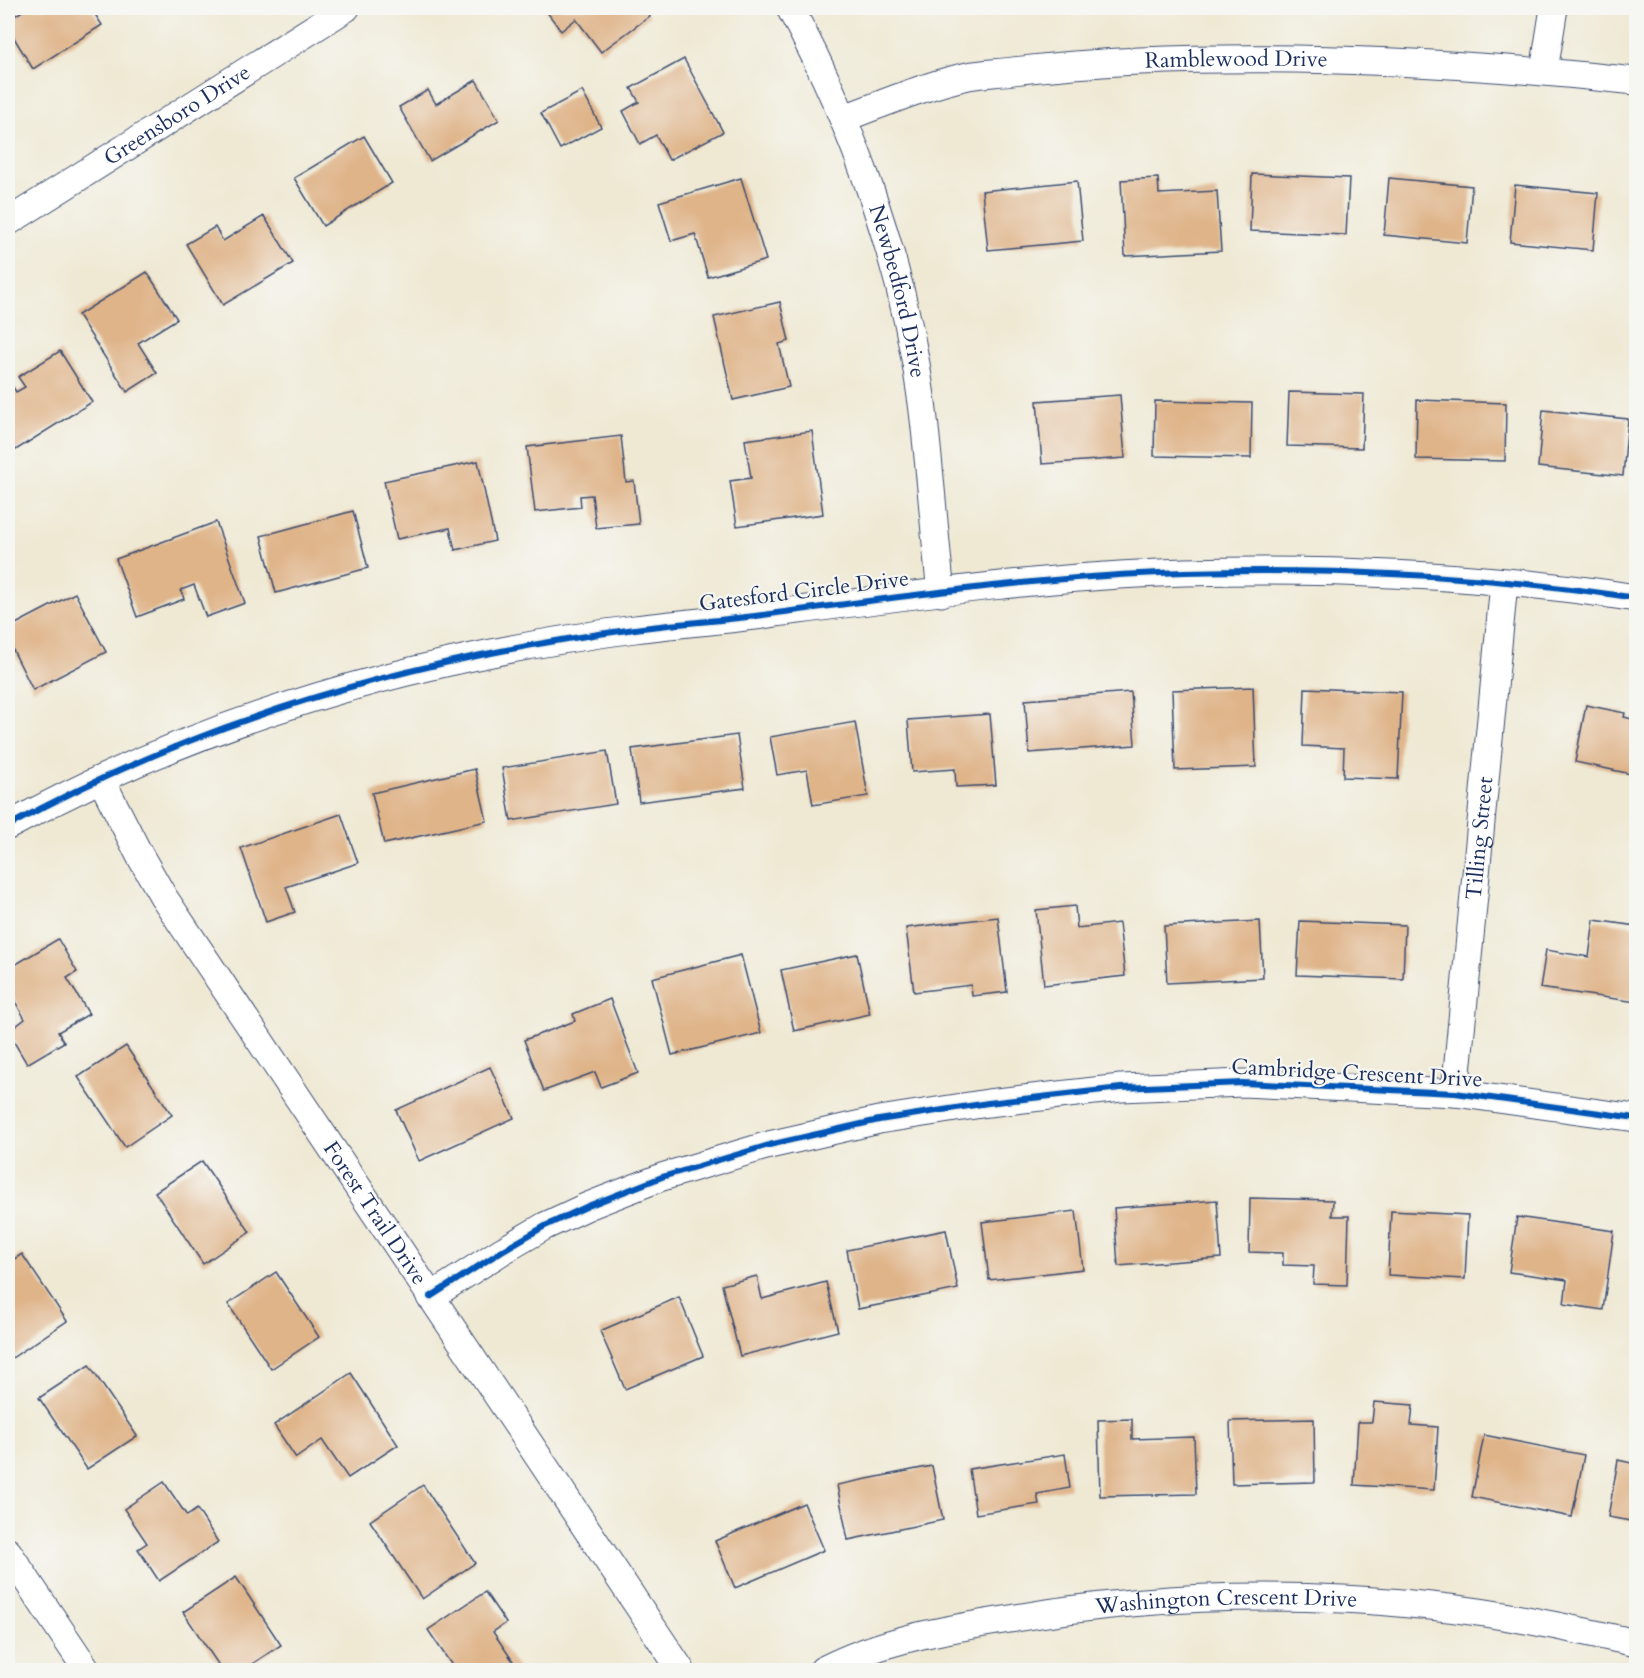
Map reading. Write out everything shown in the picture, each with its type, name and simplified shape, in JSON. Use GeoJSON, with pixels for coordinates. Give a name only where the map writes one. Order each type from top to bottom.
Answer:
{"type":"FeatureCollection","features":[{"type":"Feature","properties":{"kind":"street","name":"Greensboro Drive"},"geometry":{"type":"LineString","coordinates":[[8,222],[346,8]]}},
{"type":"Feature","properties":{"kind":"street","name":"Newbedford Drive"},"geometry":{"type":"LineString","coordinates":[[790,8],[844,118],[880,222],[902,298],[922,402],[941,593]]}},
{"type":"Feature","properties":{"kind":"street"},"geometry":{"type":"LineString","coordinates":[[1544,71],[1554,8]]}},
{"type":"Feature","properties":{"kind":"street","name":"Ramblewood Drive"},"geometry":{"type":"LineString","coordinates":[[844,118],[936,84],[971,76],[1054,66],[1195,59],[1306,58],[1420,62],[1544,71],[1636,81]]}},
{"type":"Feature","properties":{"kind":"street","name":"Gatesford Circle Drive"},"geometry":{"type":"LineString","coordinates":[[8,826],[64,795],[204,735],[262,713],[364,682],[432,665],[500,651],[634,629],[941,593],[1078,579],[1186,572],[1343,573],[1443,577],[1598,592],[1636,598]]}},
{"type":"Feature","properties":{"kind":"street","name":"Tilling Street"},"geometry":{"type":"LineString","coordinates":[[1455,1093],[1504,583]]}},
{"type":"Feature","properties":{"kind":"street","name":"Forest Trail Drive"},"geometry":{"type":"LineString","coordinates":[[101,779],[163,896],[681,1671]]}},
{"type":"Feature","properties":{"kind":"street","name":"Cambridge Crescent Drive"},"geometry":{"type":"LineString","coordinates":[[430,1297],[501,1251],[545,1226],[609,1198],[708,1162],[769,1145],[879,1120],[988,1103],[1133,1087],[1243,1083],[1455,1093],[1636,1118]]}},
{"type":"Feature","properties":{"kind":"street"},"geometry":{"type":"LineString","coordinates":[[8,1552],[87,1671]]}},
{"type":"Feature","properties":{"kind":"street","name":"Washington Crescent Drive"},"geometry":{"type":"LineString","coordinates":[[823,1671],[902,1640],[951,1629],[1071,1609],[1185,1599],[1291,1597],[1354,1599],[1433,1606],[1561,1626],[1636,1644]]}},
{"type":"Feature","properties":{"kind":"building"},"geometry":{"type":"Polygon","coordinates":[[[27,8],[91,8],[102,25],[33,69],[8,28],[8,20],[27,8]]]}},
{"type":"Feature","properties":{"kind":"building"},"geometry":{"type":"Polygon","coordinates":[[[544,8],[643,8],[650,16],[601,52],[576,19],[561,31],[544,8]]]}},
{"type":"Feature","properties":{"kind":"building"},"geometry":{"type":"Polygon","coordinates":[[[684,59],[723,132],[669,160],[656,135],[640,144],[623,111],[639,102],[631,88],[684,59]]]}},
{"type":"Feature","properties":{"kind":"building"},"geometry":{"type":"Polygon","coordinates":[[[476,80],[499,120],[430,161],[399,107],[428,90],[436,104],[476,80]]]}},
{"type":"Feature","properties":{"kind":"building"},"geometry":{"type":"Polygon","coordinates":[[[582,91],[601,127],[560,149],[541,113],[582,91]]]}},
{"type":"Feature","properties":{"kind":"building"},"geometry":{"type":"Polygon","coordinates":[[[364,136],[392,183],[323,226],[294,178],[364,136]]]}},
{"type":"Feature","properties":{"kind":"building"},"geometry":{"type":"Polygon","coordinates":[[[1252,174],[1349,178],[1346,235],[1250,231],[1252,174]]]}},
{"type":"Feature","properties":{"kind":"building"},"geometry":{"type":"Polygon","coordinates":[[[741,178],[766,260],[708,277],[695,234],[671,241],[659,202],[741,178]]]}},
{"type":"Feature","properties":{"kind":"building"},"geometry":{"type":"Polygon","coordinates":[[[1158,178],[1159,194],[1217,191],[1221,251],[1125,256],[1121,180],[1158,178]]]}},
{"type":"Feature","properties":{"kind":"building"},"geometry":{"type":"Polygon","coordinates":[[[1389,178],[1472,186],[1467,243],[1384,235],[1389,178]]]}},
{"type":"Feature","properties":{"kind":"building"},"geometry":{"type":"Polygon","coordinates":[[[1077,181],[1083,241],[988,250],[982,191],[1077,181]]]}},
{"type":"Feature","properties":{"kind":"building"},"geometry":{"type":"Polygon","coordinates":[[[1515,185],[1598,193],[1593,250],[1510,242],[1515,185]]]}},
{"type":"Feature","properties":{"kind":"building"},"geometry":{"type":"Polygon","coordinates":[[[264,216],[293,263],[223,305],[186,244],[215,227],[223,241],[264,216]]]}},
{"type":"Feature","properties":{"kind":"building"},"geometry":{"type":"Polygon","coordinates":[[[147,272],[177,319],[138,343],[157,373],[127,392],[78,315],[147,272]]]}},
{"type":"Feature","properties":{"kind":"building"},"geometry":{"type":"Polygon","coordinates":[[[780,302],[789,341],[779,344],[789,387],[733,400],[714,317],[780,302]]]}},
{"type":"Feature","properties":{"kind":"building"},"geometry":{"type":"Polygon","coordinates":[[[60,351],[92,402],[11,453],[8,448],[8,379],[16,392],[25,387],[18,377],[60,351]]]}},
{"type":"Feature","properties":{"kind":"building"},"geometry":{"type":"Polygon","coordinates":[[[1289,392],[1364,394],[1362,448],[1287,446],[1289,392]]]}},
{"type":"Feature","properties":{"kind":"building"},"geometry":{"type":"Polygon","coordinates":[[[1120,395],[1125,458],[1042,464],[1037,401],[1120,395]]]}},
{"type":"Feature","properties":{"kind":"building"},"geometry":{"type":"Polygon","coordinates":[[[1417,400],[1506,403],[1505,461],[1416,459],[1417,400]]]}},
{"type":"Feature","properties":{"kind":"building"},"geometry":{"type":"Polygon","coordinates":[[[1155,401],[1252,403],[1251,458],[1154,456],[1155,401]]]}},
{"type":"Feature","properties":{"kind":"building"},"geometry":{"type":"Polygon","coordinates":[[[1543,410],[1628,419],[1623,476],[1538,467],[1543,410]]]}},
{"type":"Feature","properties":{"kind":"building"},"geometry":{"type":"Polygon","coordinates":[[[812,431],[823,514],[737,526],[730,481],[751,478],[745,440],[812,431]]]}},
{"type":"Feature","properties":{"kind":"building"},"geometry":{"type":"Polygon","coordinates":[[[621,436],[626,482],[634,481],[639,524],[596,528],[592,495],[580,496],[581,507],[535,512],[527,447],[621,436]]]}},
{"type":"Feature","properties":{"kind":"building"},"geometry":{"type":"Polygon","coordinates":[[[478,461],[495,541],[455,550],[450,528],[397,539],[384,481],[478,461]]]}},
{"type":"Feature","properties":{"kind":"building"},"geometry":{"type":"Polygon","coordinates":[[[353,511],[368,568],[276,593],[261,536],[353,511]]]}},
{"type":"Feature","properties":{"kind":"building"},"geometry":{"type":"Polygon","coordinates":[[[216,522],[245,603],[206,617],[194,585],[181,590],[184,599],[137,617],[116,559],[216,522]]]}},
{"type":"Feature","properties":{"kind":"building"},"geometry":{"type":"Polygon","coordinates":[[[75,593],[106,652],[33,690],[8,640],[8,628],[75,593]]]}},
{"type":"Feature","properties":{"kind":"building"},"geometry":{"type":"Polygon","coordinates":[[[1253,687],[1256,767],[1175,770],[1172,690],[1253,687]]]}},
{"type":"Feature","properties":{"kind":"building"},"geometry":{"type":"Polygon","coordinates":[[[1305,688],[1402,692],[1398,779],[1343,777],[1344,748],[1303,746],[1305,688]]]}},
{"type":"Feature","properties":{"kind":"building"},"geometry":{"type":"Polygon","coordinates":[[[1131,692],[1135,745],[1029,753],[1025,700],[1131,692]]]}},
{"type":"Feature","properties":{"kind":"building"},"geometry":{"type":"Polygon","coordinates":[[[1586,705],[1625,713],[1624,717],[1636,720],[1636,775],[1575,762],[1586,705]]]}},
{"type":"Feature","properties":{"kind":"building"},"geometry":{"type":"Polygon","coordinates":[[[990,714],[996,785],[956,787],[955,769],[912,772],[908,720],[990,714]]]}},
{"type":"Feature","properties":{"kind":"building"},"geometry":{"type":"Polygon","coordinates":[[[855,722],[868,796],[813,805],[807,770],[777,775],[770,737],[855,722]]]}},
{"type":"Feature","properties":{"kind":"building"},"geometry":{"type":"Polygon","coordinates":[[[737,735],[745,788],[639,802],[632,749],[737,735]]]}},
{"type":"Feature","properties":{"kind":"building"},"geometry":{"type":"Polygon","coordinates":[[[607,751],[616,804],[511,821],[502,768],[607,751]]]}},
{"type":"Feature","properties":{"kind":"building"},"geometry":{"type":"Polygon","coordinates":[[[475,769],[487,821],[384,844],[372,793],[475,769]]]}},
{"type":"Feature","properties":{"kind":"building"},"geometry":{"type":"Polygon","coordinates":[[[341,814],[358,863],[286,887],[295,912],[266,922],[241,848],[341,814]]]}},
{"type":"Feature","properties":{"kind":"building"},"geometry":{"type":"Polygon","coordinates":[[[1075,906],[1077,928],[1119,923],[1125,976],[1044,985],[1036,910],[1075,906]]]}},
{"type":"Feature","properties":{"kind":"building"},"geometry":{"type":"Polygon","coordinates":[[[998,917],[1007,992],[972,996],[971,985],[914,992],[906,928],[998,917]]]}},
{"type":"Feature","properties":{"kind":"building"},"geometry":{"type":"Polygon","coordinates":[[[1594,920],[1636,926],[1636,1002],[1540,988],[1546,950],[1589,957],[1594,920]]]}},
{"type":"Feature","properties":{"kind":"building"},"geometry":{"type":"Polygon","coordinates":[[[1260,921],[1263,978],[1167,983],[1164,926],[1260,921]]]}},
{"type":"Feature","properties":{"kind":"building"},"geometry":{"type":"Polygon","coordinates":[[[1300,921],[1405,925],[1403,979],[1297,975],[1300,921]]]}},
{"type":"Feature","properties":{"kind":"building"},"geometry":{"type":"Polygon","coordinates":[[[58,939],[77,972],[67,978],[89,1014],[58,1032],[64,1042],[27,1064],[8,1032],[25,1019],[8,989],[8,969],[58,939]]]}},
{"type":"Feature","properties":{"kind":"building"},"geometry":{"type":"Polygon","coordinates":[[[857,954],[870,1014],[794,1031],[781,970],[857,954]]]}},
{"type":"Feature","properties":{"kind":"building"},"geometry":{"type":"Polygon","coordinates":[[[741,955],[761,1033],[672,1055],[652,978],[741,955]]]}},
{"type":"Feature","properties":{"kind":"building"},"geometry":{"type":"Polygon","coordinates":[[[610,999],[638,1073],[601,1087],[595,1072],[544,1091],[524,1040],[575,1021],[573,1014],[610,999]]]}},
{"type":"Feature","properties":{"kind":"building"},"geometry":{"type":"Polygon","coordinates":[[[126,1046],[172,1115],[125,1147],[78,1077],[126,1046]]]}},
{"type":"Feature","properties":{"kind":"building"},"geometry":{"type":"Polygon","coordinates":[[[490,1067],[514,1118],[419,1161],[396,1110],[490,1067]]]}},
{"type":"Feature","properties":{"kind":"building"},"geometry":{"type":"Polygon","coordinates":[[[202,1161],[250,1232],[203,1264],[155,1192],[202,1161]]]}},
{"type":"Feature","properties":{"kind":"building"},"geometry":{"type":"Polygon","coordinates":[[[1250,1198],[1333,1200],[1332,1216],[1349,1216],[1347,1285],[1313,1284],[1314,1266],[1283,1265],[1283,1253],[1249,1252],[1250,1198]]]}},
{"type":"Feature","properties":{"kind":"building"},"geometry":{"type":"Polygon","coordinates":[[[1217,1200],[1221,1258],[1118,1266],[1114,1208],[1217,1200]]]}},
{"type":"Feature","properties":{"kind":"building"},"geometry":{"type":"Polygon","coordinates":[[[1076,1211],[1083,1269],[989,1280],[982,1222],[1076,1211]]]}},
{"type":"Feature","properties":{"kind":"building"},"geometry":{"type":"Polygon","coordinates":[[[1391,1211],[1468,1215],[1465,1279],[1388,1275],[1391,1211]]]}},
{"type":"Feature","properties":{"kind":"building"},"geometry":{"type":"Polygon","coordinates":[[[1517,1217],[1614,1231],[1603,1310],[1564,1304],[1567,1280],[1509,1272],[1517,1217]]]}},
{"type":"Feature","properties":{"kind":"building"},"geometry":{"type":"Polygon","coordinates":[[[946,1230],[958,1289],[858,1309],[847,1250],[946,1230]]]}},
{"type":"Feature","properties":{"kind":"building"},"geometry":{"type":"Polygon","coordinates":[[[22,1254],[67,1321],[12,1358],[8,1352],[8,1263],[22,1254]]]}},
{"type":"Feature","properties":{"kind":"building"},"geometry":{"type":"Polygon","coordinates":[[[276,1272],[319,1337],[271,1369],[228,1304],[276,1272]]]}},
{"type":"Feature","properties":{"kind":"building"},"geometry":{"type":"Polygon","coordinates":[[[757,1276],[762,1299],[826,1282],[838,1331],[740,1356],[722,1285],[757,1276]]]}},
{"type":"Feature","properties":{"kind":"building"},"geometry":{"type":"Polygon","coordinates":[[[679,1297],[703,1356],[625,1389],[600,1331],[679,1297]]]}},
{"type":"Feature","properties":{"kind":"building"},"geometry":{"type":"Polygon","coordinates":[[[89,1365],[137,1436],[87,1469],[39,1398],[89,1365]]]}},
{"type":"Feature","properties":{"kind":"building"},"geometry":{"type":"Polygon","coordinates":[[[351,1373],[398,1445],[348,1478],[322,1440],[296,1458],[274,1425],[351,1373]]]}},
{"type":"Feature","properties":{"kind":"building"},"geometry":{"type":"Polygon","coordinates":[[[1374,1402],[1413,1405],[1411,1425],[1438,1427],[1434,1490],[1354,1485],[1358,1422],[1372,1422],[1374,1402]]]}},
{"type":"Feature","properties":{"kind":"building"},"geometry":{"type":"Polygon","coordinates":[[[1132,1419],[1132,1439],[1194,1437],[1196,1494],[1100,1496],[1098,1420],[1132,1419]]]}},
{"type":"Feature","properties":{"kind":"building"},"geometry":{"type":"Polygon","coordinates":[[[1314,1419],[1315,1482],[1232,1484],[1230,1421],[1314,1419]]]}},
{"type":"Feature","properties":{"kind":"building"},"geometry":{"type":"Polygon","coordinates":[[[1484,1435],[1584,1455],[1572,1517],[1472,1497],[1484,1435]]]}},
{"type":"Feature","properties":{"kind":"building"},"geometry":{"type":"Polygon","coordinates":[[[1065,1454],[1070,1488],[1037,1494],[1039,1504],[976,1514],[969,1469],[1065,1454]]]}},
{"type":"Feature","properties":{"kind":"building"},"geometry":{"type":"Polygon","coordinates":[[[1618,1460],[1636,1464],[1636,1522],[1608,1517],[1618,1460]]]}},
{"type":"Feature","properties":{"kind":"building"},"geometry":{"type":"Polygon","coordinates":[[[932,1466],[943,1520],[848,1540],[837,1485],[932,1466]]]}},
{"type":"Feature","properties":{"kind":"building"},"geometry":{"type":"Polygon","coordinates":[[[164,1482],[187,1516],[197,1509],[218,1542],[159,1581],[138,1549],[147,1543],[124,1509],[164,1482]]]}},
{"type":"Feature","properties":{"kind":"building"},"geometry":{"type":"Polygon","coordinates":[[[423,1485],[475,1563],[422,1599],[370,1521],[423,1485]]]}},
{"type":"Feature","properties":{"kind":"building"},"geometry":{"type":"Polygon","coordinates":[[[804,1503],[824,1550],[735,1588],[715,1541],[804,1503]]]}},
{"type":"Feature","properties":{"kind":"building"},"geometry":{"type":"Polygon","coordinates":[[[236,1577],[281,1645],[243,1670],[222,1670],[183,1612],[236,1577]]]}},
{"type":"Feature","properties":{"kind":"building"},"geometry":{"type":"Polygon","coordinates":[[[485,1592],[506,1623],[493,1632],[519,1670],[455,1670],[428,1630],[485,1592]]]}},
{"type":"Feature","properties":{"kind":"cycle path"},"geometry":{"type":"LineString","coordinates":[[8,826],[82,788],[157,754],[234,724],[312,698],[472,657],[553,641],[635,629],[742,618],[981,587],[1185,572],[1298,571],[1411,575],[1524,584],[1636,598]]}},
{"type":"Feature","properties":{"kind":"cycle path"},"geometry":{"type":"LineString","coordinates":[[430,1297],[545,1226],[588,1206],[662,1177],[769,1145],[879,1120],[988,1103],[1121,1088],[1243,1083],[1455,1093],[1636,1118]]}}]}
